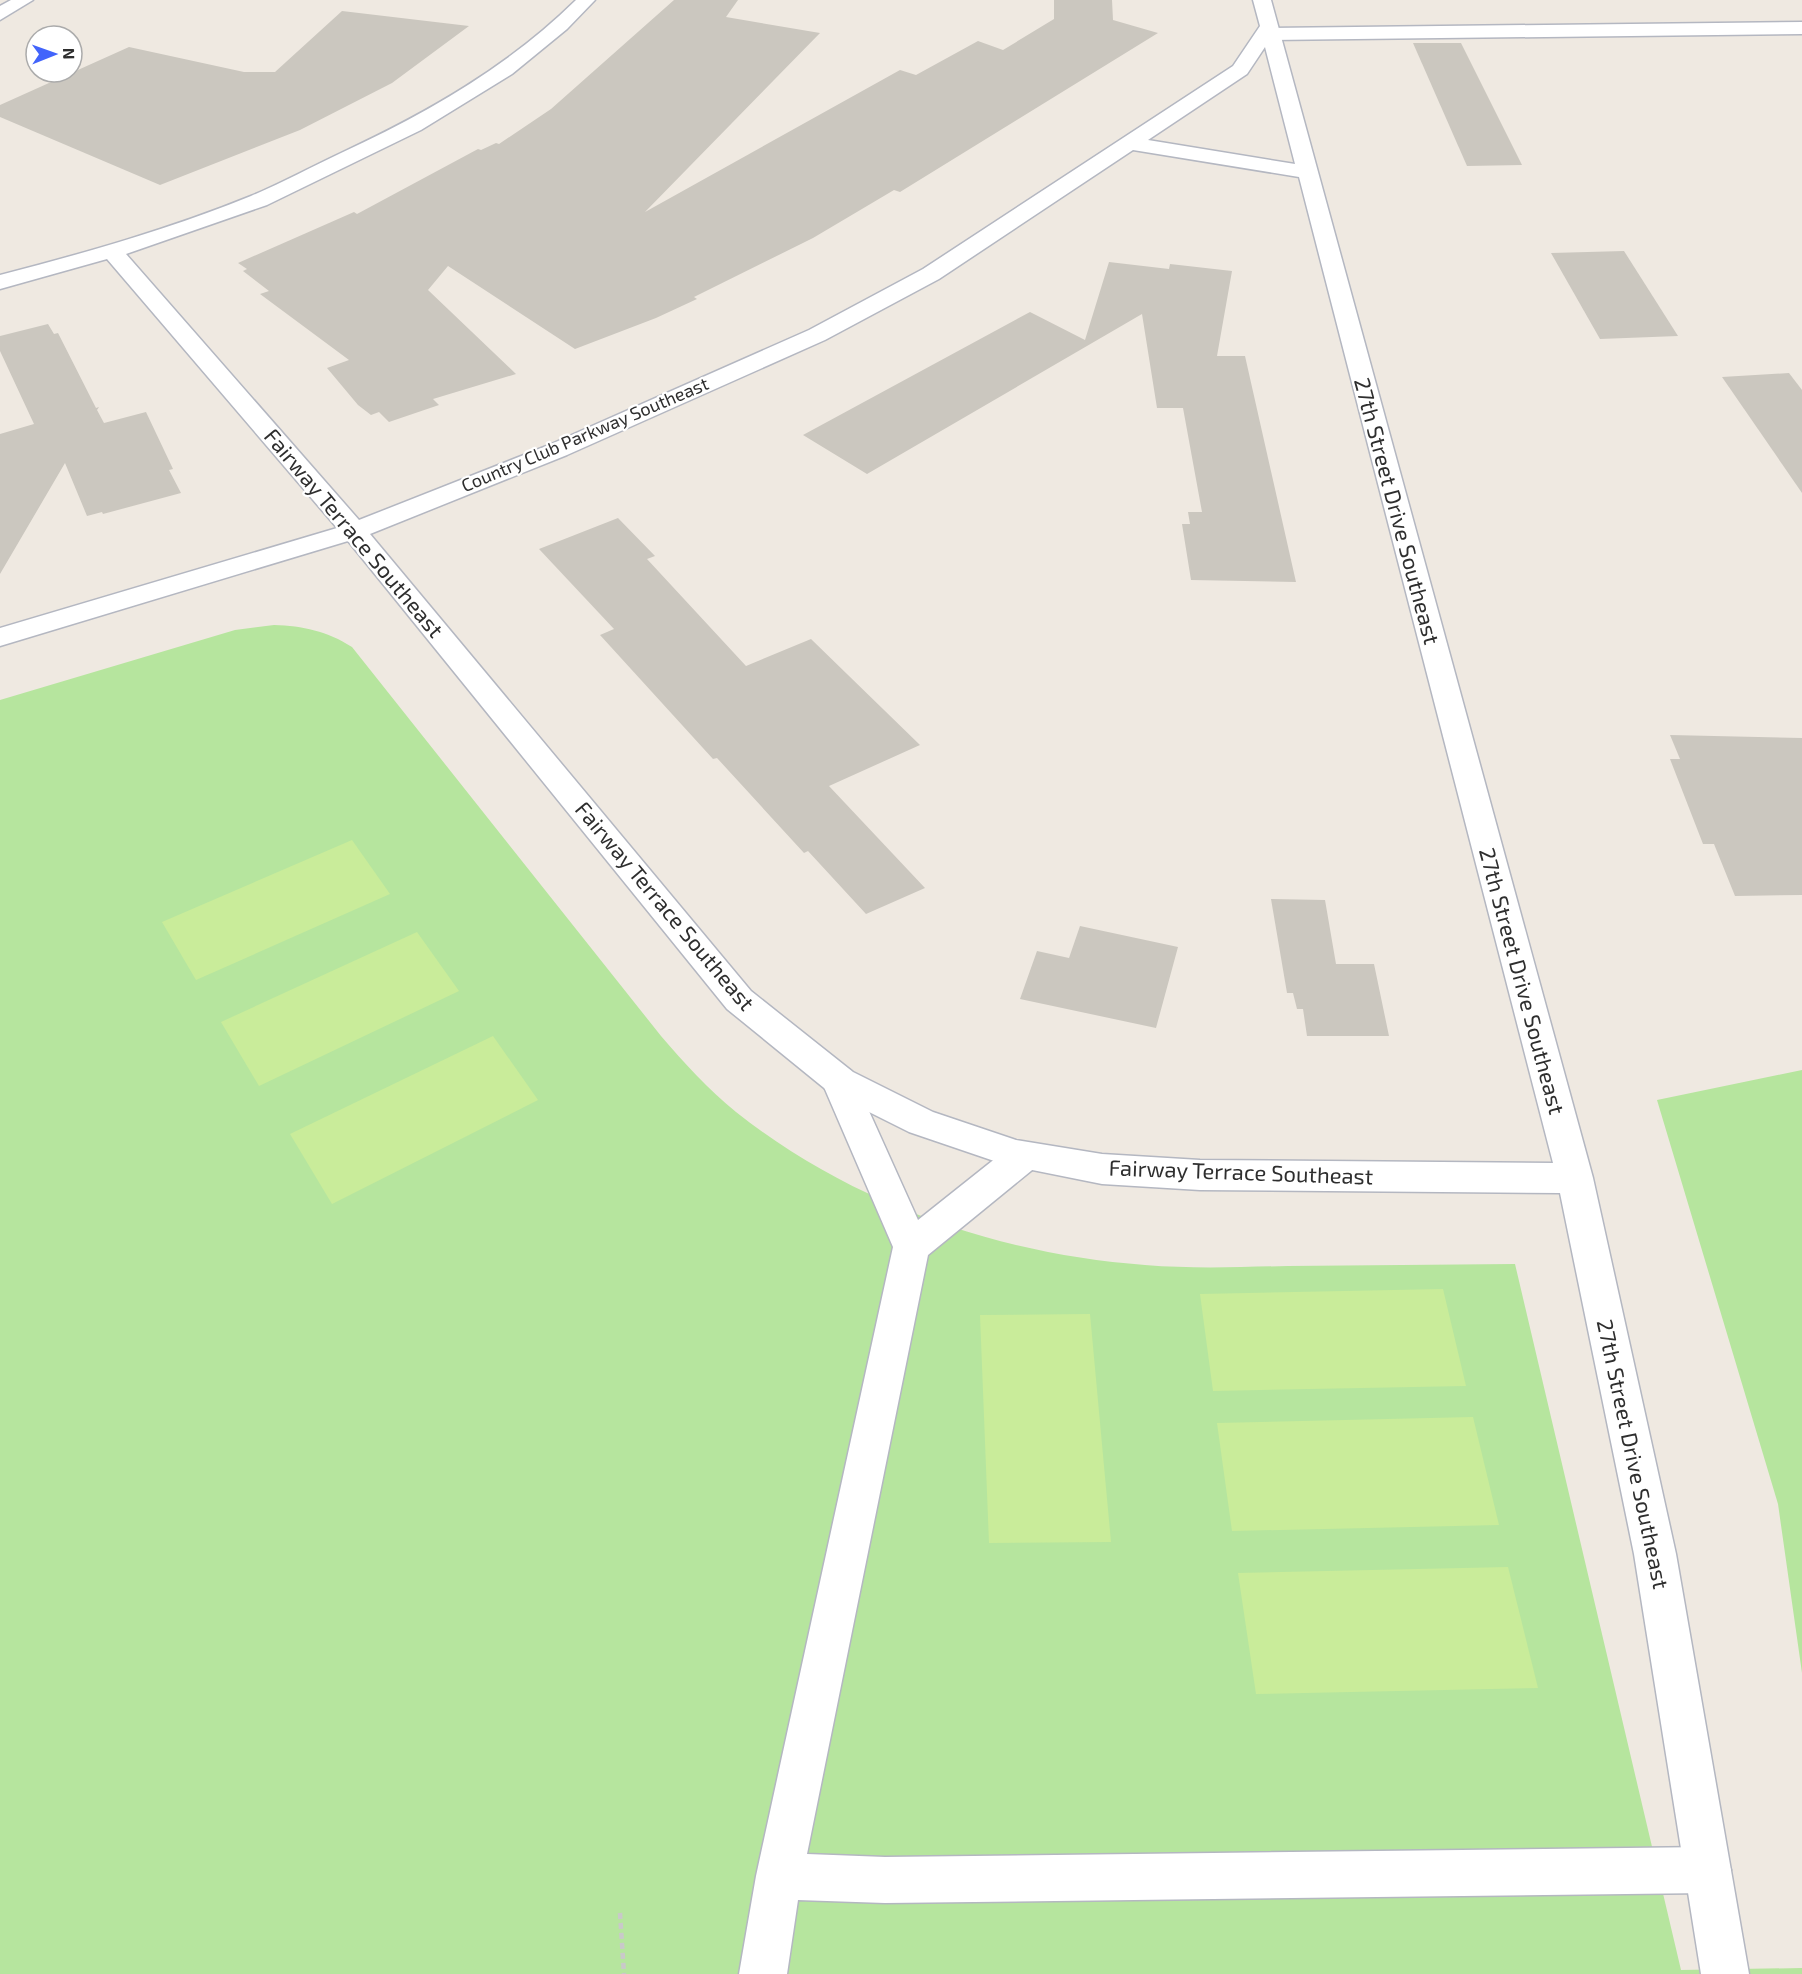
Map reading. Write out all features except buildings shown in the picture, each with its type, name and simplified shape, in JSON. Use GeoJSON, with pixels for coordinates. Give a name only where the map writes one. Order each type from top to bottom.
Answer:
{"type":"FeatureCollection","features":[{"type":"Feature","properties":{"kind":"street"},"geometry":{"type":"LineString","coordinates":[[0,14],[24,0]]}},
{"type":"Feature","properties":{"kind":"street"},"geometry":{"type":"LineString","coordinates":[[0,282],[113,252],[259,200],[395,136],[492,81],[565,22],[586,0]]}},
{"type":"Feature","properties":{"kind":"street"},"geometry":{"type":"LineString","coordinates":[[1267,21],[1802,28]]}},
{"type":"Feature","properties":{"kind":"street","name":"Country Club Parkway Southeast"},"geometry":{"type":"LineString","coordinates":[[0,637],[354,531],[558,450],[817,335],[931,274],[1240,70],[1267,21]]}},
{"type":"Feature","properties":{"kind":"street","name":"27th Street Drive Southeast"},"geometry":{"type":"LineString","coordinates":[[1267,21],[1575,1178],[1655,1554],[1725,1974]]}},
{"type":"Feature","properties":{"kind":"street"},"geometry":{"type":"LineString","coordinates":[[1130,143],[1306,172]]}},
{"type":"Feature","properties":{"kind":"street","name":"Fairway Terrace Southeast"},"geometry":{"type":"LineString","coordinates":[[113,252],[354,531],[739,1000],[838,1080],[921,1122],[1024,1156],[1102,1169],[1200,1176],[1575,1178]]}},
{"type":"Feature","properties":{"kind":"street"},"geometry":{"type":"LineString","coordinates":[[763,1974],[779,1876],[911,1247],[838,1080]]}},
{"type":"Feature","properties":{"kind":"street"},"geometry":{"type":"LineString","coordinates":[[911,1247],[1024,1156]]}},
{"type":"Feature","properties":{"kind":"street"},"geometry":{"type":"LineString","coordinates":[[779,1876],[885,1880],[1708,1870]]}},
{"type":"Feature","properties":{"kind":"path"},"geometry":{"type":"LineString","coordinates":[[620,1913],[624,1974]]}},
{"type":"Feature","properties":{"kind":"green space"},"geometry":{"type":"Polygon","coordinates":[[[274,625],[314,630],[352,647],[678,1056],[736,1112],[781,1145],[828,1173],[878,1198],[929,1219],[982,1236],[1090,1259],[1145,1265],[1199,1267],[1515,1264],[1681,1970],[1802,1968],[1802,1974],[0,1974],[0,700],[235,630],[274,625]]]}},
{"type":"Feature","properties":{"kind":"green space"},"geometry":{"type":"Polygon","coordinates":[[[352,840],[390,894],[196,980],[162,922],[352,840]]]}},
{"type":"Feature","properties":{"kind":"green space"},"geometry":{"type":"Polygon","coordinates":[[[417,932],[459,991],[259,1086],[221,1022],[417,932]]]}},
{"type":"Feature","properties":{"kind":"green space"},"geometry":{"type":"Polygon","coordinates":[[[493,1036],[538,1100],[332,1204],[290,1134],[493,1036]]]}},
{"type":"Feature","properties":{"kind":"green space"},"geometry":{"type":"Polygon","coordinates":[[[1802,1070],[1802,1673],[1778,1504],[1657,1100],[1802,1070]]]}},
{"type":"Feature","properties":{"kind":"green space"},"geometry":{"type":"Polygon","coordinates":[[[1443,1289],[1466,1386],[1213,1391],[1200,1294],[1443,1289]]]}},
{"type":"Feature","properties":{"kind":"green space"},"geometry":{"type":"Polygon","coordinates":[[[1090,1314],[1111,1542],[989,1543],[980,1315],[1090,1314]]]}},
{"type":"Feature","properties":{"kind":"green space"},"geometry":{"type":"Polygon","coordinates":[[[1473,1417],[1499,1525],[1232,1531],[1217,1423],[1473,1417]]]}},
{"type":"Feature","properties":{"kind":"green space"},"geometry":{"type":"Polygon","coordinates":[[[1508,1567],[1538,1688],[1256,1694],[1238,1573],[1508,1567]]]}}]}
